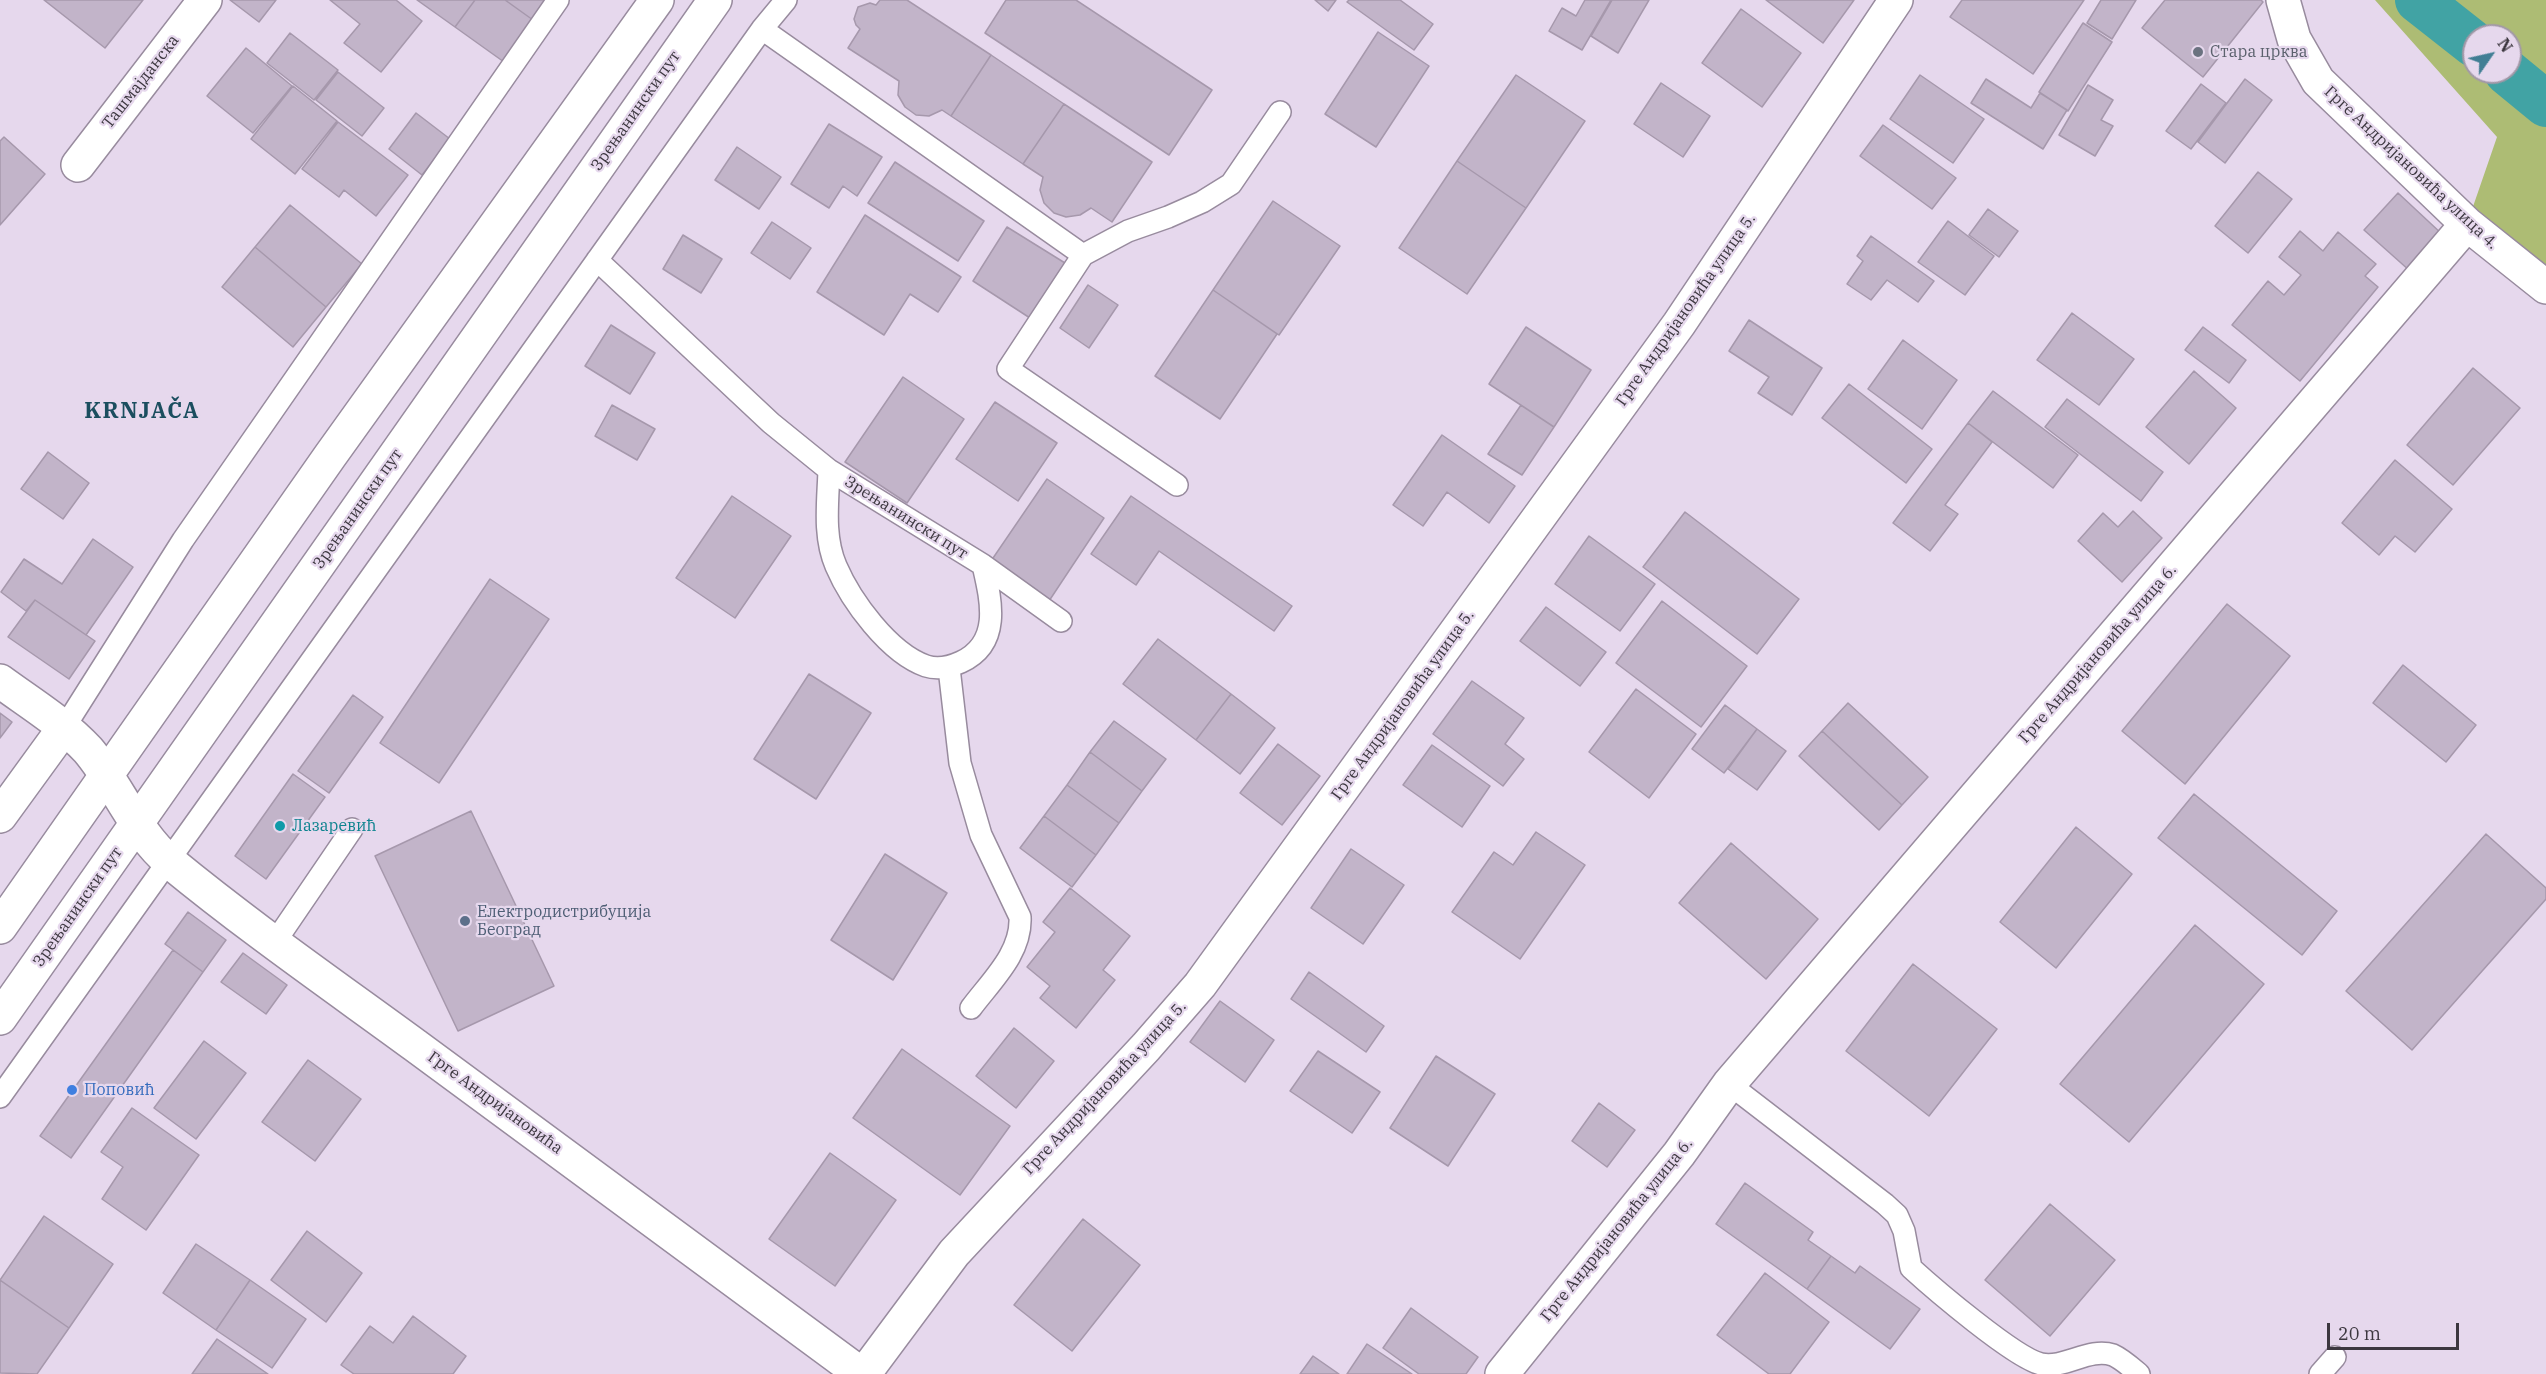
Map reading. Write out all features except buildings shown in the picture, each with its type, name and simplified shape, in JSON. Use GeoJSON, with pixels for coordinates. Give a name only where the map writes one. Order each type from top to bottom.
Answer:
{"type":"FeatureCollection","features":[{"type":"Feature","properties":{"kind":"street","name":"Ташмајданска"},"geometry":{"type":"LineString","coordinates":[[78,165],[205,0]]}},
{"type":"Feature","properties":{"kind":"street"},"geometry":{"type":"LineString","coordinates":[[0,927],[330,456],[657,0]]}},
{"type":"Feature","properties":{"kind":"street","name":"Зрењанински пут"},"geometry":{"type":"LineString","coordinates":[[0,1017],[715,0]]}},
{"type":"Feature","properties":{"kind":"street","name":"Грге Андријановића улица 5."},"geometry":{"type":"LineString","coordinates":[[863,1374],[954,1253],[1146,1047],[1200,985],[1679,324],[1896,0]]}},
{"type":"Feature","properties":{"kind":"street","name":"Грге Андријановића улица 4."},"geometry":{"type":"LineString","coordinates":[[2283,0],[2294,39],[2318,81],[2467,224],[2546,287]]}},
{"type":"Feature","properties":{"kind":"street","name":"Грге Андријановића улица 6."},"geometry":{"type":"LineString","coordinates":[[1502,1374],[1679,1154],[1729,1084],[2467,224]]}},
{"type":"Feature","properties":{"kind":"street","name":"Грге Андријановића"},"geometry":{"type":"LineString","coordinates":[[0,681],[64,728],[87,750],[107,775],[159,852],[169,862],[863,1374]]}},
{"type":"Feature","properties":{"kind":"street"},"geometry":{"type":"LineString","coordinates":[[0,816],[64,728]]}},
{"type":"Feature","properties":{"kind":"lane"},"geometry":{"type":"LineString","coordinates":[[64,728],[183,540],[558,0]]}},
{"type":"Feature","properties":{"kind":"lane"},"geometry":{"type":"LineString","coordinates":[[0,1097],[762,29],[786,0]]}},
{"type":"Feature","properties":{"kind":"lane"},"geometry":{"type":"LineString","coordinates":[[762,29],[1083,255]]}},
{"type":"Feature","properties":{"kind":"lane"},"geometry":{"type":"LineString","coordinates":[[1177,485],[1008,369],[1083,255],[1128,231],[1168,218],[1202,202],[1231,184],[1280,112]]}},
{"type":"Feature","properties":{"kind":"lane","name":"Зрењанински пут"},"geometry":{"type":"LineString","coordinates":[[597,260],[771,423],[829,470],[983,565],[1061,621]]}},
{"type":"Feature","properties":{"kind":"lane"},"geometry":{"type":"LineString","coordinates":[[829,470],[827,530],[835,564],[850,592],[874,626],[904,654],[927,666],[949,668],[975,656],[992,619],[992,601],[983,565]]}},
{"type":"Feature","properties":{"kind":"lane"},"geometry":{"type":"LineString","coordinates":[[949,668],[960,763],[981,835],[1020,917],[1021,932],[1013,951],[971,1008]]}},
{"type":"Feature","properties":{"kind":"lane"},"geometry":{"type":"LineString","coordinates":[[275,942],[352,829]]}},
{"type":"Feature","properties":{"kind":"lane"},"geometry":{"type":"LineString","coordinates":[[1729,1084],[1886,1204],[1897,1215],[1904,1231],[1911,1268],[2016,1351],[2043,1364],[2055,1364],[2099,1354],[2113,1355],[2139,1374]]}},
{"type":"Feature","properties":{"kind":"lane"},"geometry":{"type":"LineString","coordinates":[[2320,1374],[2335,1357]]}},
{"type":"Feature","properties":{"kind":"green space"},"geometry":{"type":"Polygon","coordinates":[[[2375,0],[2546,0],[2546,287],[2467,224],[2497,137],[2375,0]]]}},
{"type":"Feature","properties":{"kind":"waterway"},"geometry":{"type":"LineString","coordinates":[[2418,0],[2462,35]]}},
{"type":"Feature","properties":{"kind":"waterway"},"geometry":{"type":"LineString","coordinates":[[2522,84],[2546,104]]}},
{"type":"Feature","properties":{"kind":"place","name":"Стара црква"},"geometry":{"type":"Point","coordinates":[2198,52]}},
{"type":"Feature","properties":{"kind":"place","name":"Лазаревић"},"geometry":{"type":"Point","coordinates":[280,826]}},
{"type":"Feature","properties":{"kind":"place","name":"Електродистрибуција Београд"},"geometry":{"type":"Point","coordinates":[465,921]}},
{"type":"Feature","properties":{"kind":"place","name":"Поповић"},"geometry":{"type":"Point","coordinates":[72,1090]}},
{"type":"Feature","properties":{"kind":"district","name":"KRNJAČA"},"geometry":{"type":"Point","coordinates":[142,412]}}]}
